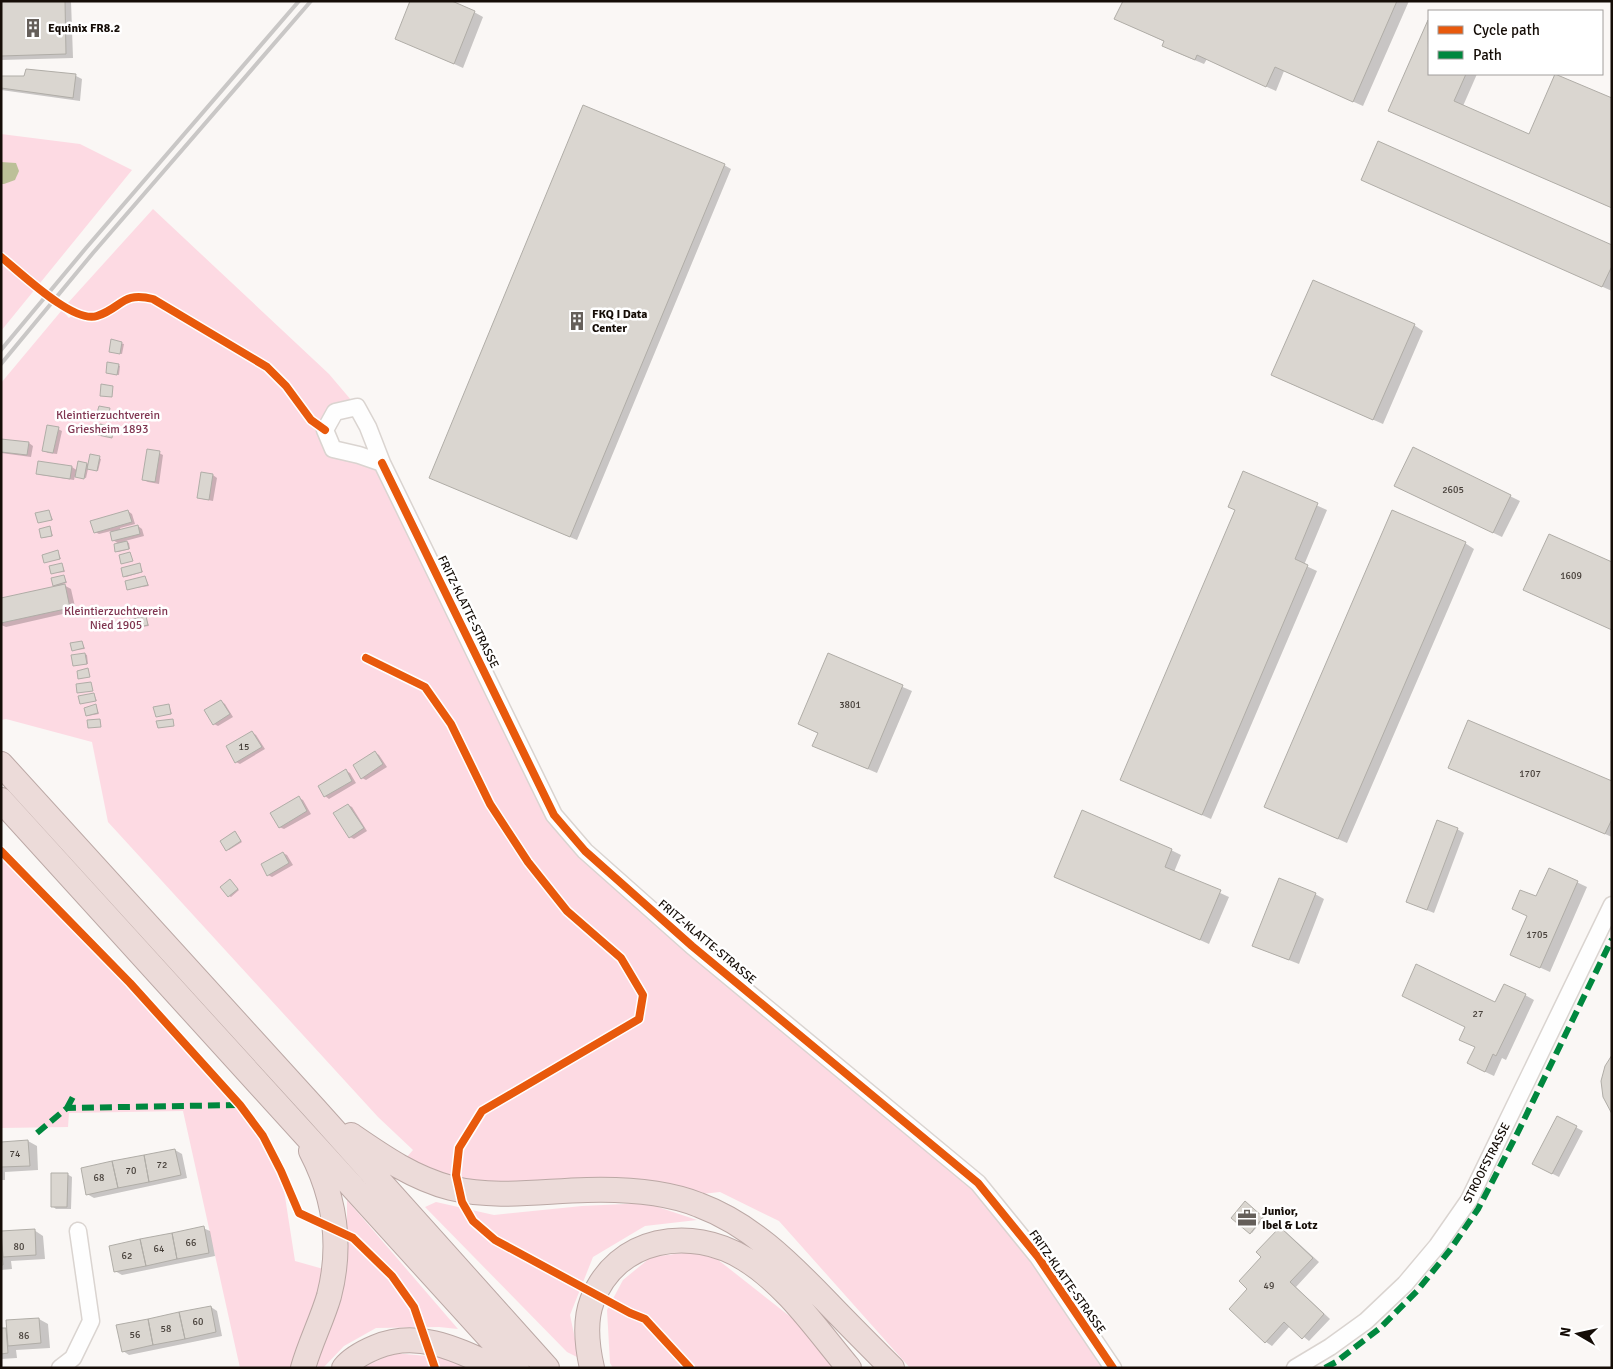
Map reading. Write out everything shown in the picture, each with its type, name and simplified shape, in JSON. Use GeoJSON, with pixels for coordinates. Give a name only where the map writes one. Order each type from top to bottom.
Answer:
{"type":"FeatureCollection","features":[{"type":"Feature","properties":{"kind":"highway"},"geometry":{"type":"LineString","coordinates":[[1,764],[314,1108],[547,1368]]}},
{"type":"Feature","properties":{"kind":"highway"},"geometry":{"type":"LineString","coordinates":[[1,800],[517,1368]]}},
{"type":"Feature","properties":{"kind":"highway"},"geometry":{"type":"LineString","coordinates":[[314,1108],[398,1167],[439,1184],[479,1193],[503,1194],[587,1190],[650,1193],[675,1197],[699,1205],[744,1227],[763,1242],[793,1268],[892,1368]]}},
{"type":"Feature","properties":{"kind":"highway"},"geometry":{"type":"LineString","coordinates":[[299,1128],[320,1169],[332,1210],[336,1236],[335,1262],[329,1295],[303,1368]]}},
{"type":"Feature","properties":{"kind":"highway"},"geometry":{"type":"LineString","coordinates":[[592,1368],[586,1335],[588,1316],[596,1294],[607,1275],[618,1262],[646,1246],[678,1240],[695,1241],[727,1250],[744,1258],[760,1269],[777,1284],[849,1368]]}},
{"type":"Feature","properties":{"kind":"highway"},"geometry":{"type":"LineString","coordinates":[[344,1368],[364,1352],[383,1344],[402,1340],[420,1340],[437,1343],[453,1348],[496,1368]]}},
{"type":"Feature","properties":{"kind":"street","name":"FRITZ-KLATTE-STRASSE"},"geometry":{"type":"LineString","coordinates":[[382,463],[554,815],[585,851],[692,946],[978,1183],[1038,1256],[1113,1368]]}},
{"type":"Feature","properties":{"kind":"street","name":"STROOFSTRASSE"},"geometry":{"type":"LineString","coordinates":[[1295,1368],[1330,1347],[1373,1315],[1405,1284],[1437,1246],[1469,1200],[1612,905]]}},
{"type":"Feature","properties":{"kind":"street"},"geometry":{"type":"LineString","coordinates":[[60,1368],[73,1358],[91,1321],[78,1232]]}},
{"type":"Feature","properties":{"kind":"green space"},"geometry":{"type":"Polygon","coordinates":[[[1,134],[80,144],[132,170],[1,331],[1,134]]]}},
{"type":"Feature","properties":{"kind":"green space"},"geometry":{"type":"Polygon","coordinates":[[[153,209],[329,374],[357,407],[335,412],[325,430],[333,448],[382,463],[541,785],[585,851],[978,1183],[1113,1368],[910,1368],[779,1221],[720,1192],[675,1197],[503,1194],[398,1167],[413,1150],[378,1117],[108,822],[92,742],[6,719],[1,720],[1,383],[62,310],[69,318],[78,310],[67,304],[153,209]]]}},
{"type":"Feature","properties":{"kind":"green space"},"geometry":{"type":"Polygon","coordinates":[[[1,851],[130,983],[240,1105],[263,1136],[281,1171],[295,1261],[334,1272],[303,1368],[240,1368],[183,1111],[69,1113],[68,1127],[1,1128],[1,851]]]}},
{"type":"Feature","properties":{"kind":"green space"},"geometry":{"type":"Polygon","coordinates":[[[347,1200],[458,1329],[439,1327],[376,1328],[344,1346],[323,1368],[315,1364],[347,1257],[347,1200]]]}},
{"type":"Feature","properties":{"kind":"green space"},"geometry":{"type":"Polygon","coordinates":[[[436,1202],[494,1215],[582,1206],[646,1203],[697,1220],[645,1226],[593,1257],[570,1315],[579,1358],[567,1352],[425,1207],[436,1202]]]}},
{"type":"Feature","properties":{"kind":"green space"},"geometry":{"type":"Polygon","coordinates":[[[691,1252],[717,1259],[806,1329],[835,1368],[613,1368],[610,1363],[607,1310],[623,1280],[651,1257],[691,1252]]]}},
{"type":"Feature","properties":{"kind":"green space"},"geometry":{"type":"Polygon","coordinates":[[[394,1353],[449,1358],[465,1368],[362,1368],[394,1353]]]}},
{"type":"Feature","properties":{"kind":"shaded area"},"geometry":{"type":"Polygon","coordinates":[[[1,162],[16,163],[19,171],[15,180],[1,184],[1,162]]]}},
{"type":"Feature","properties":{"kind":"building","name":"Equinix FR8.2"},"geometry":{"type":"Polygon","coordinates":[[[1,1],[65,1],[66,54],[1,56],[1,1]]]}},
{"type":"Feature","properties":{"kind":"building"},"geometry":{"type":"Polygon","coordinates":[[[410,1],[452,1],[475,11],[454,64],[395,39],[410,1]]]}},
{"type":"Feature","properties":{"kind":"building"},"geometry":{"type":"Polygon","coordinates":[[[1123,1],[1397,1],[1353,102],[1275,67],[1266,87],[1197,55],[1195,60],[1162,46],[1164,41],[1114,19],[1123,1]]]}},
{"type":"Feature","properties":{"kind":"building"},"geometry":{"type":"Polygon","coordinates":[[[1428,20],[1428,75],[1466,75],[1454,101],[1529,134],[1555,75],[1612,98],[1612,208],[1388,111],[1428,20]]]}},
{"type":"Feature","properties":{"kind":"building"},"geometry":{"type":"Polygon","coordinates":[[[26,69],[76,74],[73,98],[1,88],[1,76],[24,76],[26,69]]]}},
{"type":"Feature","properties":{"kind":"building","name":"FKQ I Data Center"},"geometry":{"type":"Polygon","coordinates":[[[583,105],[725,164],[570,537],[429,478],[583,105]]]}},
{"type":"Feature","properties":{"kind":"building"},"geometry":{"type":"Polygon","coordinates":[[[1378,141],[1612,245],[1612,266],[1602,287],[1361,180],[1378,141]]]}},
{"type":"Feature","properties":{"kind":"building"},"geometry":{"type":"Polygon","coordinates":[[[1313,280],[1415,324],[1373,420],[1271,375],[1313,280]]]}},
{"type":"Feature","properties":{"kind":"building"},"geometry":{"type":"Polygon","coordinates":[[[111,339],[122,342],[120,354],[109,352],[111,339]]]}},
{"type":"Feature","properties":{"kind":"building"},"geometry":{"type":"Polygon","coordinates":[[[107,362],[119,364],[117,375],[106,373],[107,362]]]}},
{"type":"Feature","properties":{"kind":"building"},"geometry":{"type":"Polygon","coordinates":[[[101,384],[113,386],[112,397],[100,396],[101,384]]]}},
{"type":"Feature","properties":{"kind":"building"},"geometry":{"type":"Polygon","coordinates":[[[99,406],[110,408],[108,418],[96,416],[99,406]]]}},
{"type":"Feature","properties":{"kind":"building"},"geometry":{"type":"Polygon","coordinates":[[[100,424],[114,427],[112,438],[98,435],[100,424]]]}},
{"type":"Feature","properties":{"kind":"building"},"geometry":{"type":"Polygon","coordinates":[[[47,425],[59,427],[53,453],[42,451],[47,425]]]}},
{"type":"Feature","properties":{"kind":"building"},"geometry":{"type":"Polygon","coordinates":[[[1,439],[29,442],[27,455],[1,452],[1,439]]]}},
{"type":"Feature","properties":{"kind":"building"},"geometry":{"type":"Polygon","coordinates":[[[1413,447],[1511,495],[1493,533],[1394,486],[1413,447]]]}},
{"type":"Feature","properties":{"kind":"building"},"geometry":{"type":"Polygon","coordinates":[[[147,449],[160,451],[155,482],[142,480],[147,449]]]}},
{"type":"Feature","properties":{"kind":"building"},"geometry":{"type":"Polygon","coordinates":[[[90,454],[100,456],[97,471],[87,469],[90,454]]]}},
{"type":"Feature","properties":{"kind":"building"},"geometry":{"type":"Polygon","coordinates":[[[38,461],[72,466],[70,479],[36,474],[38,461]]]}},
{"type":"Feature","properties":{"kind":"building"},"geometry":{"type":"Polygon","coordinates":[[[78,461],[87,463],[84,479],[75,477],[78,461]]]}},
{"type":"Feature","properties":{"kind":"building"},"geometry":{"type":"Polygon","coordinates":[[[1243,471],[1318,503],[1295,559],[1308,565],[1202,815],[1120,780],[1235,510],[1228,507],[1243,471]]]}},
{"type":"Feature","properties":{"kind":"building"},"geometry":{"type":"Polygon","coordinates":[[[201,472],[213,474],[209,500],[197,498],[201,472]]]}},
{"type":"Feature","properties":{"kind":"building"},"geometry":{"type":"Polygon","coordinates":[[[49,510],[52,520],[38,523],[35,513],[49,510]]]}},
{"type":"Feature","properties":{"kind":"building"},"geometry":{"type":"Polygon","coordinates":[[[128,510],[132,522],[94,533],[90,521],[128,510]]]}},
{"type":"Feature","properties":{"kind":"building"},"geometry":{"type":"Polygon","coordinates":[[[1392,510],[1466,542],[1338,839],[1264,807],[1392,510]]]}},
{"type":"Feature","properties":{"kind":"building"},"geometry":{"type":"Polygon","coordinates":[[[138,525],[140,534],[112,541],[110,532],[138,525]]]}},
{"type":"Feature","properties":{"kind":"building"},"geometry":{"type":"Polygon","coordinates":[[[50,526],[52,536],[41,538],[39,529],[50,526]]]}},
{"type":"Feature","properties":{"kind":"building"},"geometry":{"type":"Polygon","coordinates":[[[1549,534],[1612,562],[1612,630],[1523,590],[1549,534]]]}},
{"type":"Feature","properties":{"kind":"building"},"geometry":{"type":"Polygon","coordinates":[[[127,541],[129,549],[115,552],[114,544],[127,541]]]}},
{"type":"Feature","properties":{"kind":"building"},"geometry":{"type":"Polygon","coordinates":[[[58,550],[60,559],[44,563],[42,555],[58,550]]]}},
{"type":"Feature","properties":{"kind":"building"},"geometry":{"type":"Polygon","coordinates":[[[130,552],[133,561],[121,564],[119,555],[130,552]]]}},
{"type":"Feature","properties":{"kind":"building"},"geometry":{"type":"Polygon","coordinates":[[[62,563],[64,571],[51,574],[49,566],[62,563]]]}},
{"type":"Feature","properties":{"kind":"building"},"geometry":{"type":"Polygon","coordinates":[[[140,563],[142,572],[123,577],[121,568],[140,563]]]}},
{"type":"Feature","properties":{"kind":"building"},"geometry":{"type":"Polygon","coordinates":[[[64,575],[66,582],[53,586],[51,578],[64,575]]]}},
{"type":"Feature","properties":{"kind":"building"},"geometry":{"type":"Polygon","coordinates":[[[145,576],[148,585],[127,590],[125,581],[145,576]]]}},
{"type":"Feature","properties":{"kind":"building"},"geometry":{"type":"Polygon","coordinates":[[[65,584],[70,608],[1,623],[1,598],[65,584]]]}},
{"type":"Feature","properties":{"kind":"building"},"geometry":{"type":"Polygon","coordinates":[[[146,616],[148,625],[131,629],[129,620],[146,616]]]}},
{"type":"Feature","properties":{"kind":"building"},"geometry":{"type":"Polygon","coordinates":[[[82,641],[84,648],[72,651],[70,643],[82,641]]]}},
{"type":"Feature","properties":{"kind":"building"},"geometry":{"type":"Polygon","coordinates":[[[85,653],[87,664],[73,666],[71,655],[85,653]]]}},
{"type":"Feature","properties":{"kind":"building"},"geometry":{"type":"Polygon","coordinates":[[[828,653],[903,685],[868,769],[812,746],[818,733],[798,724],[828,653]]]}},
{"type":"Feature","properties":{"kind":"building"},"geometry":{"type":"Polygon","coordinates":[[[88,668],[90,677],[78,679],[77,671],[88,668]]]}},
{"type":"Feature","properties":{"kind":"building"},"geometry":{"type":"Polygon","coordinates":[[[91,682],[93,691],[77,693],[76,684],[91,682]]]}},
{"type":"Feature","properties":{"kind":"building"},"geometry":{"type":"Polygon","coordinates":[[[94,693],[96,701],[80,704],[78,696],[94,693]]]}},
{"type":"Feature","properties":{"kind":"building"},"geometry":{"type":"Polygon","coordinates":[[[221,700],[230,714],[213,725],[204,710],[221,700]]]}},
{"type":"Feature","properties":{"kind":"building"},"geometry":{"type":"Polygon","coordinates":[[[96,704],[98,713],[86,716],[84,708],[96,704]]]}},
{"type":"Feature","properties":{"kind":"building"},"geometry":{"type":"Polygon","coordinates":[[[169,704],[171,714],[156,717],[153,707],[169,704]]]}},
{"type":"Feature","properties":{"kind":"building"},"geometry":{"type":"Polygon","coordinates":[[[100,719],[101,727],[88,728],[87,720],[100,719]]]}},
{"type":"Feature","properties":{"kind":"building"},"geometry":{"type":"Polygon","coordinates":[[[173,719],[174,726],[158,728],[156,721],[173,719]]]}},
{"type":"Feature","properties":{"kind":"building"},"geometry":{"type":"Polygon","coordinates":[[[1468,720],[1612,781],[1612,819],[1605,834],[1448,768],[1468,720]]]}},
{"type":"Feature","properties":{"kind":"building"},"geometry":{"type":"Polygon","coordinates":[[[252,731],[262,747],[235,763],[226,746],[252,731]]]}},
{"type":"Feature","properties":{"kind":"building"},"geometry":{"type":"Polygon","coordinates":[[[375,751],[383,764],[361,779],[353,765],[375,751]]]}},
{"type":"Feature","properties":{"kind":"building"},"geometry":{"type":"Polygon","coordinates":[[[346,769],[352,781],[324,797],[318,786],[346,769]]]}},
{"type":"Feature","properties":{"kind":"building"},"geometry":{"type":"Polygon","coordinates":[[[299,796],[307,811],[279,828],[270,813],[299,796]]]}},
{"type":"Feature","properties":{"kind":"building"},"geometry":{"type":"Polygon","coordinates":[[[348,804],[364,828],[349,838],[333,813],[348,804]]]}},
{"type":"Feature","properties":{"kind":"building"},"geometry":{"type":"Polygon","coordinates":[[[1082,810],[1172,849],[1165,867],[1221,890],[1200,940],[1054,877],[1082,810]]]}},
{"type":"Feature","properties":{"kind":"building"},"geometry":{"type":"Polygon","coordinates":[[[1437,820],[1458,828],[1427,910],[1406,902],[1437,820]]]}},
{"type":"Feature","properties":{"kind":"building"},"geometry":{"type":"Polygon","coordinates":[[[235,831],[241,841],[226,851],[220,841],[235,831]]]}},
{"type":"Feature","properties":{"kind":"building"},"geometry":{"type":"Polygon","coordinates":[[[283,852],[289,863],[267,876],[261,864],[283,852]]]}},
{"type":"Feature","properties":{"kind":"building"},"geometry":{"type":"Polygon","coordinates":[[[1549,868],[1578,881],[1540,968],[1510,955],[1527,916],[1512,909],[1520,890],[1536,896],[1549,868]]]}},
{"type":"Feature","properties":{"kind":"building"},"geometry":{"type":"Polygon","coordinates":[[[1279,878],[1316,893],[1289,960],[1252,946],[1279,878]]]}},
{"type":"Feature","properties":{"kind":"building"},"geometry":{"type":"Polygon","coordinates":[[[230,879],[238,889],[228,897],[220,887],[230,879]]]}},
{"type":"Feature","properties":{"kind":"building"},"geometry":{"type":"Polygon","coordinates":[[[1416,964],[1495,1002],[1504,984],[1526,994],[1496,1056],[1493,1054],[1485,1072],[1467,1063],[1475,1047],[1459,1040],[1465,1027],[1402,996],[1416,964]]]}},
{"type":"Feature","properties":{"kind":"building"},"geometry":{"type":"Polygon","coordinates":[[[1612,1055],[1612,1114],[1603,1097],[1601,1081],[1605,1066],[1612,1055]]]}},
{"type":"Feature","properties":{"kind":"building"},"geometry":{"type":"Polygon","coordinates":[[[1557,1116],[1577,1126],[1552,1174],[1532,1164],[1557,1116]]]}},
{"type":"Feature","properties":{"kind":"building"},"geometry":{"type":"Polygon","coordinates":[[[28,1140],[30,1166],[1,1167],[1,1142],[28,1140]]]}},
{"type":"Feature","properties":{"kind":"building"},"geometry":{"type":"Polygon","coordinates":[[[175,1149],[181,1175],[149,1182],[144,1155],[175,1149]]]}},
{"type":"Feature","properties":{"kind":"building"},"geometry":{"type":"Polygon","coordinates":[[[144,1155],[149,1182],[118,1188],[112,1161],[144,1155]]]}},
{"type":"Feature","properties":{"kind":"building"},"geometry":{"type":"Polygon","coordinates":[[[112,1161],[118,1188],[86,1195],[81,1168],[112,1161]]]}},
{"type":"Feature","properties":{"kind":"building"},"geometry":{"type":"Polygon","coordinates":[[[51,1173],[68,1173],[67,1207],[51,1207],[51,1173]]]}},
{"type":"Feature","properties":{"kind":"building"},"geometry":{"type":"Polygon","coordinates":[[[1245,1201],[1263,1217],[1250,1234],[1231,1218],[1245,1201]]]}},
{"type":"Feature","properties":{"kind":"building"},"geometry":{"type":"Polygon","coordinates":[[[204,1226],[209,1253],[177,1259],[172,1233],[204,1226]]]}},
{"type":"Feature","properties":{"kind":"building"},"geometry":{"type":"Polygon","coordinates":[[[1280,1227],[1313,1258],[1290,1282],[1324,1314],[1302,1339],[1284,1322],[1265,1343],[1229,1309],[1247,1289],[1239,1281],[1261,1257],[1256,1252],[1280,1227]]]}},
{"type":"Feature","properties":{"kind":"building"},"geometry":{"type":"Polygon","coordinates":[[[35,1229],[36,1255],[3,1257],[1,1231],[35,1229]]]}},
{"type":"Feature","properties":{"kind":"building"},"geometry":{"type":"Polygon","coordinates":[[[172,1233],[177,1259],[146,1266],[140,1239],[172,1233]]]}},
{"type":"Feature","properties":{"kind":"building"},"geometry":{"type":"Polygon","coordinates":[[[1,1239],[3,1265],[1,1265],[1,1239]]]}},
{"type":"Feature","properties":{"kind":"building"},"geometry":{"type":"Polygon","coordinates":[[[140,1239],[146,1266],[114,1272],[109,1246],[140,1239]]]}},
{"type":"Feature","properties":{"kind":"building"},"geometry":{"type":"Polygon","coordinates":[[[211,1306],[216,1332],[185,1339],[179,1312],[211,1306]]]}},
{"type":"Feature","properties":{"kind":"building"},"geometry":{"type":"Polygon","coordinates":[[[179,1312],[185,1339],[153,1345],[148,1319],[179,1312]]]}},
{"type":"Feature","properties":{"kind":"building"},"geometry":{"type":"Polygon","coordinates":[[[39,1318],[41,1343],[8,1346],[6,1320],[39,1318]]]}},
{"type":"Feature","properties":{"kind":"building"},"geometry":{"type":"Polygon","coordinates":[[[148,1319],[153,1345],[122,1352],[116,1325],[148,1319]]]}},
{"type":"Feature","properties":{"kind":"building"},"geometry":{"type":"Polygon","coordinates":[[[1,1328],[6,1328],[8,1353],[1,1354],[1,1328]]]}},
{"type":"Feature","properties":{"kind":"railway"},"geometry":{"type":"LineString","coordinates":[[1,350],[86,248],[299,1]]}},
{"type":"Feature","properties":{"kind":"railway"},"geometry":{"type":"LineString","coordinates":[[1,364],[93,253],[311,1]]}},
{"type":"Feature","properties":{"kind":"marked path"},"geometry":{"type":"LineString","coordinates":[[1325,1368],[1336,1362],[1380,1328],[1417,1291],[1450,1250],[1478,1209],[1517,1134],[1612,939]]}},
{"type":"Feature","properties":{"kind":"marked path"},"geometry":{"type":"LineString","coordinates":[[67,1108],[75,1093]]}},
{"type":"Feature","properties":{"kind":"marked path"},"geometry":{"type":"LineString","coordinates":[[37,1133],[67,1108],[240,1105]]}},
{"type":"Feature","properties":{"kind":"cycle path"},"geometry":{"type":"LineString","coordinates":[[1,257],[61,305],[87,316],[97,316],[105,313],[128,299],[135,297],[153,299],[267,367],[286,386],[311,420],[325,430]]}},
{"type":"Feature","properties":{"kind":"cycle path"},"geometry":{"type":"LineString","coordinates":[[382,463],[554,815],[585,851],[692,946],[978,1183],[1038,1257],[1113,1368]]}},
{"type":"Feature","properties":{"kind":"cycle path"},"geometry":{"type":"LineString","coordinates":[[366,658],[425,687],[451,724],[490,804],[528,862],[567,911],[621,958],[643,995],[639,1019],[482,1111],[459,1148],[456,1175],[462,1202],[473,1221],[495,1240],[630,1313],[645,1319],[690,1368]]}},
{"type":"Feature","properties":{"kind":"cycle path"},"geometry":{"type":"LineString","coordinates":[[1,851],[130,983],[240,1105],[263,1136],[299,1213],[353,1238],[392,1276],[414,1307],[435,1368]]}},
{"type":"Feature","properties":{"kind":"place","name":"Equinix FR8.2"},"geometry":{"type":"Point","coordinates":[33,28]}},
{"type":"Feature","properties":{"kind":"place","name":"FKQ I Data Center"},"geometry":{"type":"Point","coordinates":[577,321]}},
{"type":"Feature","properties":{"kind":"place","name":"Junior, Ibel & Lotz"},"geometry":{"type":"Point","coordinates":[1247,1218]}},
{"type":"Feature","properties":{"kind":"park label","name":"Kleintierzuchtverein Griesheim 1893"},"geometry":{"type":"Point","coordinates":[108,422]}},
{"type":"Feature","properties":{"kind":"park label","name":"Kleintierzuchtverein Nied 1905"},"geometry":{"type":"Point","coordinates":[116,618]}}]}
